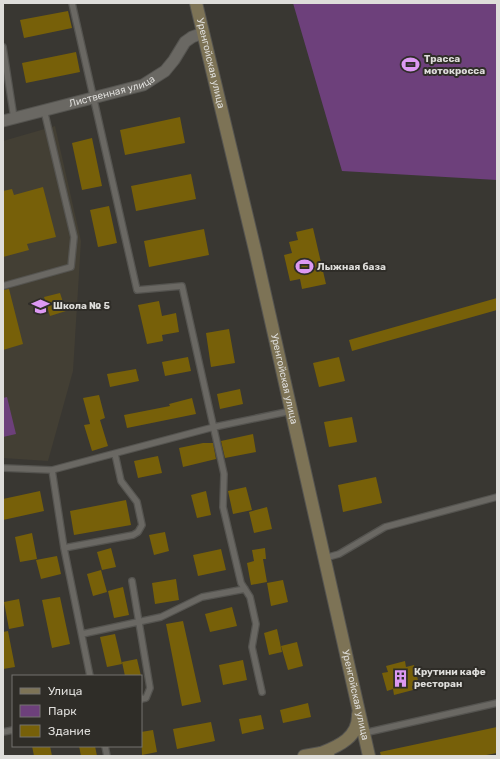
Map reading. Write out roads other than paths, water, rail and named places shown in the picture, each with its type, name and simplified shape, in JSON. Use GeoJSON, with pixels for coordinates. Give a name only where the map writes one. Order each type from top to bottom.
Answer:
{"type":"FeatureCollection","features":[{"type":"Feature","properties":{"kind":"street","name":"Уренгойская улица"},"geometry":{"type":"LineString","coordinates":[[196,3],[256,250],[369,756]]}},
{"type":"Feature","properties":{"kind":"street","name":"Лиственная улица"},"geometry":{"type":"LineString","coordinates":[[3,121],[143,85],[156,79],[174,60],[185,42],[192,37],[203,33]]}},
{"type":"Feature","properties":{"kind":"street"},"geometry":{"type":"LineString","coordinates":[[311,755],[340,745],[354,733],[358,720],[358,703]]}},
{"type":"Feature","properties":{"kind":"street"},"geometry":{"type":"LineString","coordinates":[[311,755],[335,756]]}},
{"type":"Feature","properties":{"kind":"lane"},"geometry":{"type":"LineString","coordinates":[[72,3],[137,290],[182,286],[224,474],[223,507],[241,583],[250,597],[256,624],[252,647],[262,692]]}},
{"type":"Feature","properties":{"kind":"lane"},"geometry":{"type":"LineString","coordinates":[[3,47],[14,118]]}},
{"type":"Feature","properties":{"kind":"lane"},"geometry":{"type":"LineString","coordinates":[[3,286],[70,267],[74,237],[44,110]]}},
{"type":"Feature","properties":{"kind":"lane"},"geometry":{"type":"LineString","coordinates":[[3,468],[52,470],[214,427],[291,410]]}},
{"type":"Feature","properties":{"kind":"lane"},"geometry":{"type":"LineString","coordinates":[[64,548],[133,535],[138,532],[142,526],[137,502],[121,481],[115,454]]}},
{"type":"Feature","properties":{"kind":"lane"},"geometry":{"type":"LineString","coordinates":[[52,470],[64,548],[90,675]]}},
{"type":"Feature","properties":{"kind":"lane"},"geometry":{"type":"LineString","coordinates":[[325,558],[339,554],[385,527],[497,497]]}},
{"type":"Feature","properties":{"kind":"lane"},"geometry":{"type":"LineString","coordinates":[[132,581],[150,688],[146,698],[142,699]]}},
{"type":"Feature","properties":{"kind":"lane"},"geometry":{"type":"LineString","coordinates":[[82,634],[139,623],[161,617],[202,597],[245,589]]}},
{"type":"Feature","properties":{"kind":"lane"},"geometry":{"type":"LineString","coordinates":[[364,733],[497,702]]}},
{"type":"Feature","properties":{"kind":"place","name":"Трасса мотокросса"},"geometry":{"type":"Point","coordinates":[411,65]}},
{"type":"Feature","properties":{"kind":"place","name":"Лыжная база"},"geometry":{"type":"Point","coordinates":[304,267]}},
{"type":"Feature","properties":{"kind":"place","name":"Школа № 5"},"geometry":{"type":"Point","coordinates":[40,306]}},
{"type":"Feature","properties":{"kind":"place","name":"Крутини кафе ресторан"},"geometry":{"type":"Point","coordinates":[401,678]}}]}
